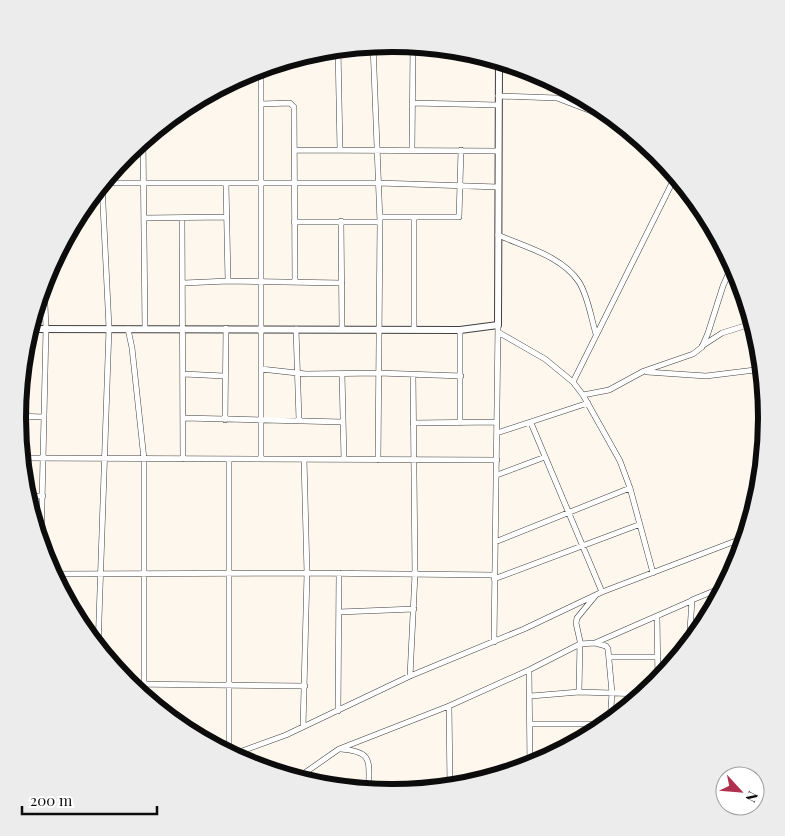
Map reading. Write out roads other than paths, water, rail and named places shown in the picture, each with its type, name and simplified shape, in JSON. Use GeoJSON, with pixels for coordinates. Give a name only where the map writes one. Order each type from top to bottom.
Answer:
{"type":"FeatureCollection","features":[{"type":"Feature","properties":{"kind":"street"},"geometry":{"type":"LineString","coordinates":[[373,53],[379,150],[380,220],[381,329],[378,460]]}},
{"type":"Feature","properties":{"kind":"street"},"geometry":{"type":"LineString","coordinates":[[412,149],[413,53]]}},
{"type":"Feature","properties":{"kind":"street"},"geometry":{"type":"LineString","coordinates":[[338,56],[340,150]]}},
{"type":"Feature","properties":{"kind":"street"},"geometry":{"type":"LineString","coordinates":[[494,642],[497,475],[498,67]]}},
{"type":"Feature","properties":{"kind":"street"},"geometry":{"type":"LineString","coordinates":[[261,76],[259,281],[261,459]]}},
{"type":"Feature","properties":{"kind":"street"},"geometry":{"type":"LineString","coordinates":[[498,96],[557,98],[602,117]]}},
{"type":"Feature","properties":{"kind":"street"},"geometry":{"type":"LineString","coordinates":[[413,103],[498,105]]}},
{"type":"Feature","properties":{"kind":"street"},"geometry":{"type":"LineString","coordinates":[[261,104],[293,104],[295,282]]}},
{"type":"Feature","properties":{"kind":"street"},"geometry":{"type":"LineString","coordinates":[[294,150],[498,150]]}},
{"type":"Feature","properties":{"kind":"street"},"geometry":{"type":"LineString","coordinates":[[294,222],[459,218],[461,150]]}},
{"type":"Feature","properties":{"kind":"street"},"geometry":{"type":"LineString","coordinates":[[143,151],[145,329]]}},
{"type":"Feature","properties":{"kind":"street"},"geometry":{"type":"LineString","coordinates":[[574,382],[672,182]]}},
{"type":"Feature","properties":{"kind":"street"},"geometry":{"type":"LineString","coordinates":[[111,184],[379,184],[498,187]]}},
{"type":"Feature","properties":{"kind":"street"},"geometry":{"type":"LineString","coordinates":[[226,184],[228,281]]}},
{"type":"Feature","properties":{"kind":"street"},"geometry":{"type":"LineString","coordinates":[[98,636],[109,328],[102,198]]}},
{"type":"Feature","properties":{"kind":"street"},"geometry":{"type":"LineString","coordinates":[[144,218],[226,217]]}},
{"type":"Feature","properties":{"kind":"street"},"geometry":{"type":"LineString","coordinates":[[182,218],[184,283],[183,459]]}},
{"type":"Feature","properties":{"kind":"street"},"geometry":{"type":"LineString","coordinates":[[414,219],[414,328]]}},
{"type":"Feature","properties":{"kind":"street"},"geometry":{"type":"LineString","coordinates":[[341,222],[342,329]]}},
{"type":"Feature","properties":{"kind":"street"},"geometry":{"type":"LineString","coordinates":[[498,235],[554,260],[569,270],[580,283],[596,334]]}},
{"type":"Feature","properties":{"kind":"street"},"geometry":{"type":"LineString","coordinates":[[702,347],[729,274]]}},
{"type":"Feature","properties":{"kind":"street"},"geometry":{"type":"LineString","coordinates":[[184,283],[228,281],[342,283]]}},
{"type":"Feature","properties":{"kind":"street"},"geometry":{"type":"LineString","coordinates":[[42,523],[45,303]]}},
{"type":"Feature","properties":{"kind":"street"},"geometry":{"type":"LineString","coordinates":[[583,395],[609,390],[644,371],[683,360],[722,333],[747,325]]}},
{"type":"Feature","properties":{"kind":"street"},"geometry":{"type":"LineString","coordinates":[[225,420],[226,328]]}},
{"type":"Feature","properties":{"kind":"street"},"geometry":{"type":"LineString","coordinates":[[38,329],[414,328],[460,330],[498,328],[545,359],[574,382],[583,395],[620,461],[630,488],[638,525],[653,573]]}},
{"type":"Feature","properties":{"kind":"street"},"geometry":{"type":"LineString","coordinates":[[128,329],[132,348],[144,459],[143,574],[145,685],[305,686]]}},
{"type":"Feature","properties":{"kind":"street"},"geometry":{"type":"LineString","coordinates":[[296,329],[299,420]]}},
{"type":"Feature","properties":{"kind":"street"},"geometry":{"type":"LineString","coordinates":[[460,330],[460,423]]}},
{"type":"Feature","properties":{"kind":"street"},"geometry":{"type":"LineString","coordinates":[[261,369],[342,374],[379,372],[461,376]]}},
{"type":"Feature","properties":{"kind":"street"},"geometry":{"type":"LineString","coordinates":[[644,371],[706,376],[756,370]]}},
{"type":"Feature","properties":{"kind":"street"},"geometry":{"type":"LineString","coordinates":[[184,374],[224,376]]}},
{"type":"Feature","properties":{"kind":"street"},"geometry":{"type":"LineString","coordinates":[[342,374],[344,460]]}},
{"type":"Feature","properties":{"kind":"street"},"geometry":{"type":"LineString","coordinates":[[410,676],[415,574],[413,375]]}},
{"type":"Feature","properties":{"kind":"street"},"geometry":{"type":"LineString","coordinates":[[497,433],[588,403]]}},
{"type":"Feature","properties":{"kind":"street"},"geometry":{"type":"LineString","coordinates":[[26,416],[43,417]]}},
{"type":"Feature","properties":{"kind":"street"},"geometry":{"type":"LineString","coordinates":[[184,418],[343,422]]}},
{"type":"Feature","properties":{"kind":"street"},"geometry":{"type":"LineString","coordinates":[[413,423],[497,422]]}},
{"type":"Feature","properties":{"kind":"street"},"geometry":{"type":"LineString","coordinates":[[531,423],[583,546],[599,594]]}},
{"type":"Feature","properties":{"kind":"street"},"geometry":{"type":"LineString","coordinates":[[497,475],[545,456]]}},
{"type":"Feature","properties":{"kind":"street"},"geometry":{"type":"LineString","coordinates":[[28,458],[497,460]]}},
{"type":"Feature","properties":{"kind":"street"},"geometry":{"type":"LineString","coordinates":[[229,459],[230,745]]}},
{"type":"Feature","properties":{"kind":"street"},"geometry":{"type":"LineString","coordinates":[[303,727],[307,573],[304,460]]}},
{"type":"Feature","properties":{"kind":"street"},"geometry":{"type":"LineString","coordinates":[[495,542],[630,488]]}},
{"type":"Feature","properties":{"kind":"street"},"geometry":{"type":"LineString","coordinates":[[35,496],[43,496]]}},
{"type":"Feature","properties":{"kind":"street"},"geometry":{"type":"LineString","coordinates":[[61,574],[339,573],[494,577],[638,525]]}},
{"type":"Feature","properties":{"kind":"street"},"geometry":{"type":"LineString","coordinates":[[240,750],[338,712],[410,676],[494,642],[599,594],[737,540]]}},
{"type":"Feature","properties":{"kind":"street"},"geometry":{"type":"LineString","coordinates":[[338,712],[339,573]]}},
{"type":"Feature","properties":{"kind":"street"},"geometry":{"type":"LineString","coordinates":[[595,643],[716,589]]}},
{"type":"Feature","properties":{"kind":"street"},"geometry":{"type":"LineString","coordinates":[[579,692],[580,644],[577,618],[599,594]]}},
{"type":"Feature","properties":{"kind":"street"},"geometry":{"type":"LineString","coordinates":[[690,632],[691,601]]}},
{"type":"Feature","properties":{"kind":"street"},"geometry":{"type":"LineString","coordinates":[[339,612],[414,609]]}},
{"type":"Feature","properties":{"kind":"street"},"geometry":{"type":"LineString","coordinates":[[657,616],[658,670]]}},
{"type":"Feature","properties":{"kind":"street"},"geometry":{"type":"LineString","coordinates":[[304,773],[340,749],[449,706],[529,670],[580,644],[595,643],[606,646],[609,657],[612,693],[610,713]]}},
{"type":"Feature","properties":{"kind":"street"},"geometry":{"type":"LineString","coordinates":[[609,657],[658,658]]}},
{"type":"Feature","properties":{"kind":"street"},"geometry":{"type":"LineString","coordinates":[[529,670],[531,696],[530,757]]}},
{"type":"Feature","properties":{"kind":"street"},"geometry":{"type":"LineString","coordinates":[[531,696],[579,692],[612,693],[630,696]]}},
{"type":"Feature","properties":{"kind":"street"},"geometry":{"type":"LineString","coordinates":[[449,706],[450,779]]}},
{"type":"Feature","properties":{"kind":"street"},"geometry":{"type":"LineString","coordinates":[[531,724],[596,723]]}},
{"type":"Feature","properties":{"kind":"street"},"geometry":{"type":"LineString","coordinates":[[340,749],[355,750],[365,754],[368,759],[369,783]]}}]}
